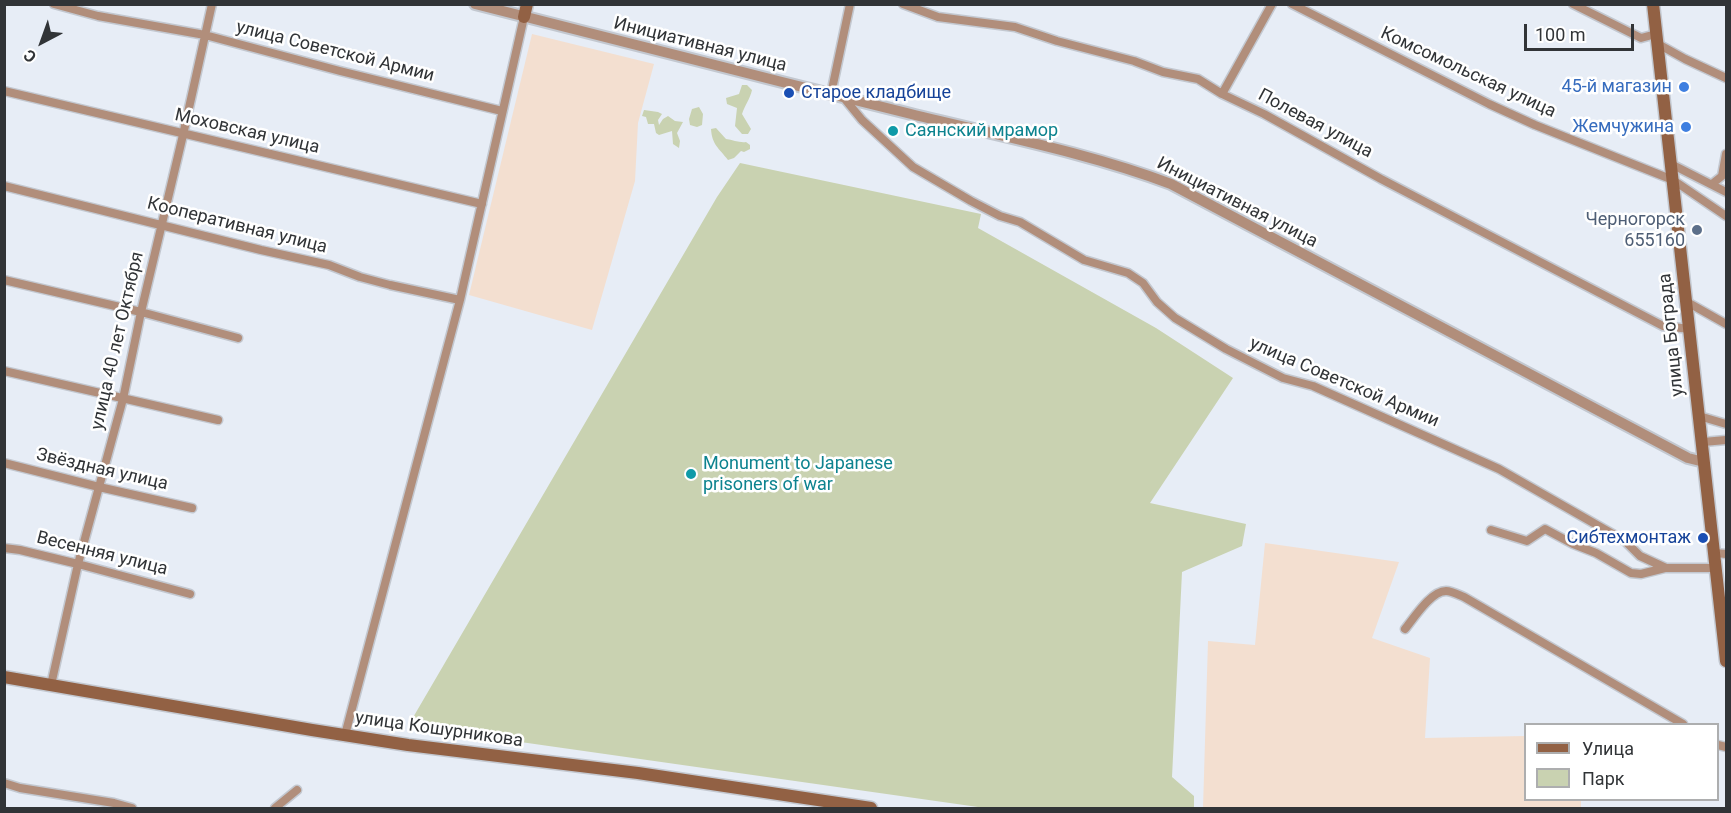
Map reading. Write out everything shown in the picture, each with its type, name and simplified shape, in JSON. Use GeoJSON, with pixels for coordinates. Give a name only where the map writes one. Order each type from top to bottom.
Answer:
{"type":"FeatureCollection","features":[{"type":"Feature","properties":{"kind":"main road","name":"улица Бограда"},"geometry":{"type":"LineString","coordinates":[[1653,4],[1704,462],[1720,554],[1716,568],[1726,661]]}},
{"type":"Feature","properties":{"kind":"main road","name":"улица Кошурникова"},"geometry":{"type":"LineString","coordinates":[[4,677],[419,747],[638,773],[871,808]]}},
{"type":"Feature","properties":{"kind":"street","name":"улица Советской Армии"},"geometry":{"type":"LineString","coordinates":[[54,4],[98,16],[205,35],[502,111]]}},
{"type":"Feature","properties":{"kind":"street","name":"улица 40 лет Октября"},"geometry":{"type":"LineString","coordinates":[[51,685],[78,564],[123,399],[212,4]]}},
{"type":"Feature","properties":{"kind":"street","name":"Инициативная улица"},"geometry":{"type":"LineString","coordinates":[[475,4],[525,11],[844,98],[1058,150],[1141,173],[1171,184],[1688,458],[1704,462]]}},
{"type":"Feature","properties":{"kind":"street"},"geometry":{"type":"LineString","coordinates":[[831,94],[849,4]]}},
{"type":"Feature","properties":{"kind":"street","name":"Полевая улица"},"geometry":{"type":"LineString","coordinates":[[903,4],[938,17],[1015,27],[1057,41],[1134,61],[1163,72],[1198,79],[1381,179],[1663,326],[1690,329]]}},
{"type":"Feature","properties":{"kind":"street"},"geometry":{"type":"LineString","coordinates":[[1222,94],[1272,4]]}},
{"type":"Feature","properties":{"kind":"street","name":"Комсомольская улица"},"geometry":{"type":"LineString","coordinates":[[1292,4],[1489,104],[1673,180],[1726,216]]}},
{"type":"Feature","properties":{"kind":"street"},"geometry":{"type":"LineString","coordinates":[[1573,4],[1641,38],[1657,39],[1685,59],[1726,78]]}},
{"type":"Feature","properties":{"kind":"street"},"geometry":{"type":"LineString","coordinates":[[345,735],[460,300],[525,11]]}},
{"type":"Feature","properties":{"kind":"street","name":"Моховская улица"},"geometry":{"type":"LineString","coordinates":[[4,91],[482,204]]}},
{"type":"Feature","properties":{"kind":"street","name":"улица Советской Армии"},"geometry":{"type":"LineString","coordinates":[[844,98],[862,120],[914,167],[971,201],[1000,216],[1020,222],[1084,260],[1128,273],[1143,283],[1157,302],[1175,318],[1193,330],[1275,374],[1314,386],[1498,469],[1625,541],[1640,556],[1666,568]]}},
{"type":"Feature","properties":{"kind":"street"},"geometry":{"type":"LineString","coordinates":[[1712,184],[1722,176],[1726,154]]}},
{"type":"Feature","properties":{"kind":"street"},"geometry":{"type":"LineString","coordinates":[[1671,164],[1726,192]]}},
{"type":"Feature","properties":{"kind":"street","name":"Кооперативная улица"},"geometry":{"type":"LineString","coordinates":[[4,186],[329,265],[370,280],[460,300]]}},
{"type":"Feature","properties":{"kind":"street"},"geometry":{"type":"LineString","coordinates":[[4,279],[238,338]]}},
{"type":"Feature","properties":{"kind":"street"},"geometry":{"type":"LineString","coordinates":[[1687,302],[1726,324]]}},
{"type":"Feature","properties":{"kind":"street"},"geometry":{"type":"LineString","coordinates":[[4,371],[218,420]]}},
{"type":"Feature","properties":{"kind":"street"},"geometry":{"type":"LineString","coordinates":[[1699,416],[1726,424]]}},
{"type":"Feature","properties":{"kind":"street"},"geometry":{"type":"LineString","coordinates":[[1702,442],[1726,440]]}},
{"type":"Feature","properties":{"kind":"street","name":"Звёздная улица"},"geometry":{"type":"LineString","coordinates":[[4,463],[192,508]]}},
{"type":"Feature","properties":{"kind":"street","name":"улица Советской Армии"},"geometry":{"type":"LineString","coordinates":[[1491,530],[1527,541],[1545,529],[1596,553],[1631,573],[1641,574],[1666,568],[1716,568]]}},
{"type":"Feature","properties":{"kind":"street","name":"Весенняя улица"},"geometry":{"type":"LineString","coordinates":[[4,548],[78,564],[190,594]]}},
{"type":"Feature","properties":{"kind":"street"},"geometry":{"type":"LineString","coordinates":[[1405,629],[1432,597],[1440,592],[1448,591],[1464,597],[1681,723]]}},
{"type":"Feature","properties":{"kind":"street"},"geometry":{"type":"LineString","coordinates":[[4,783],[20,788],[132,808]]}},
{"type":"Feature","properties":{"kind":"street"},"geometry":{"type":"LineString","coordinates":[[275,808],[297,790]]}},
{"type":"Feature","properties":{"kind":"shaded area"},"geometry":{"type":"Polygon","coordinates":[[[532,34],[654,64],[638,123],[635,181],[592,330],[469,295],[532,34]]]}},
{"type":"Feature","properties":{"kind":"shaded area"},"geometry":{"type":"Polygon","coordinates":[[[1265,543],[1399,562],[1372,638],[1430,658],[1425,738],[1524,736],[1524,801],[1581,801],[1581,808],[1203,808],[1208,641],[1255,645],[1265,543]]]}},
{"type":"Feature","properties":{"kind":"green space"},"geometry":{"type":"Polygon","coordinates":[[[742,85],[747,85],[752,90],[742,114],[751,129],[748,134],[742,134],[735,126],[737,108],[727,104],[726,98],[739,94],[742,85]]]}},
{"type":"Feature","properties":{"kind":"green space"},"geometry":{"type":"Polygon","coordinates":[[[699,107],[703,114],[702,125],[697,127],[690,125],[692,109],[699,107]]]}},
{"type":"Feature","properties":{"kind":"green space"},"geometry":{"type":"Polygon","coordinates":[[[644,110],[662,114],[658,120],[659,125],[668,116],[675,121],[683,122],[677,133],[680,141],[679,148],[673,144],[672,131],[659,135],[656,133],[654,124],[648,124],[646,117],[642,116],[644,110]]]}},
{"type":"Feature","properties":{"kind":"green space"},"geometry":{"type":"Polygon","coordinates":[[[716,128],[726,139],[746,142],[750,145],[750,149],[741,151],[728,160],[713,139],[711,129],[716,128]]]}},
{"type":"Feature","properties":{"kind":"green space"},"geometry":{"type":"Polygon","coordinates":[[[740,163],[981,214],[978,228],[1156,328],[1233,378],[1150,503],[1246,524],[1242,546],[1182,572],[1172,777],[1194,796],[1194,808],[985,808],[408,726],[717,197],[740,163]]]}},
{"type":"Feature","properties":{"kind":"place","name":"45-й магазин"},"geometry":{"type":"Point","coordinates":[1684,87]}},
{"type":"Feature","properties":{"kind":"place","name":"Старое кладбище"},"geometry":{"type":"Point","coordinates":[789,93]}},
{"type":"Feature","properties":{"kind":"place","name":"Жемчужина"},"geometry":{"type":"Point","coordinates":[1686,127]}},
{"type":"Feature","properties":{"kind":"place","name":"Саянский мрамор"},"geometry":{"type":"Point","coordinates":[893,131]}},
{"type":"Feature","properties":{"kind":"place","name":"Черногорск 655160"},"geometry":{"type":"Point","coordinates":[1697,230]}},
{"type":"Feature","properties":{"kind":"place","name":"Monument to Japanese prisoners of war"},"geometry":{"type":"Point","coordinates":[691,474]}},
{"type":"Feature","properties":{"kind":"place","name":"Сибтехмонтаж"},"geometry":{"type":"Point","coordinates":[1703,538]}}]}
